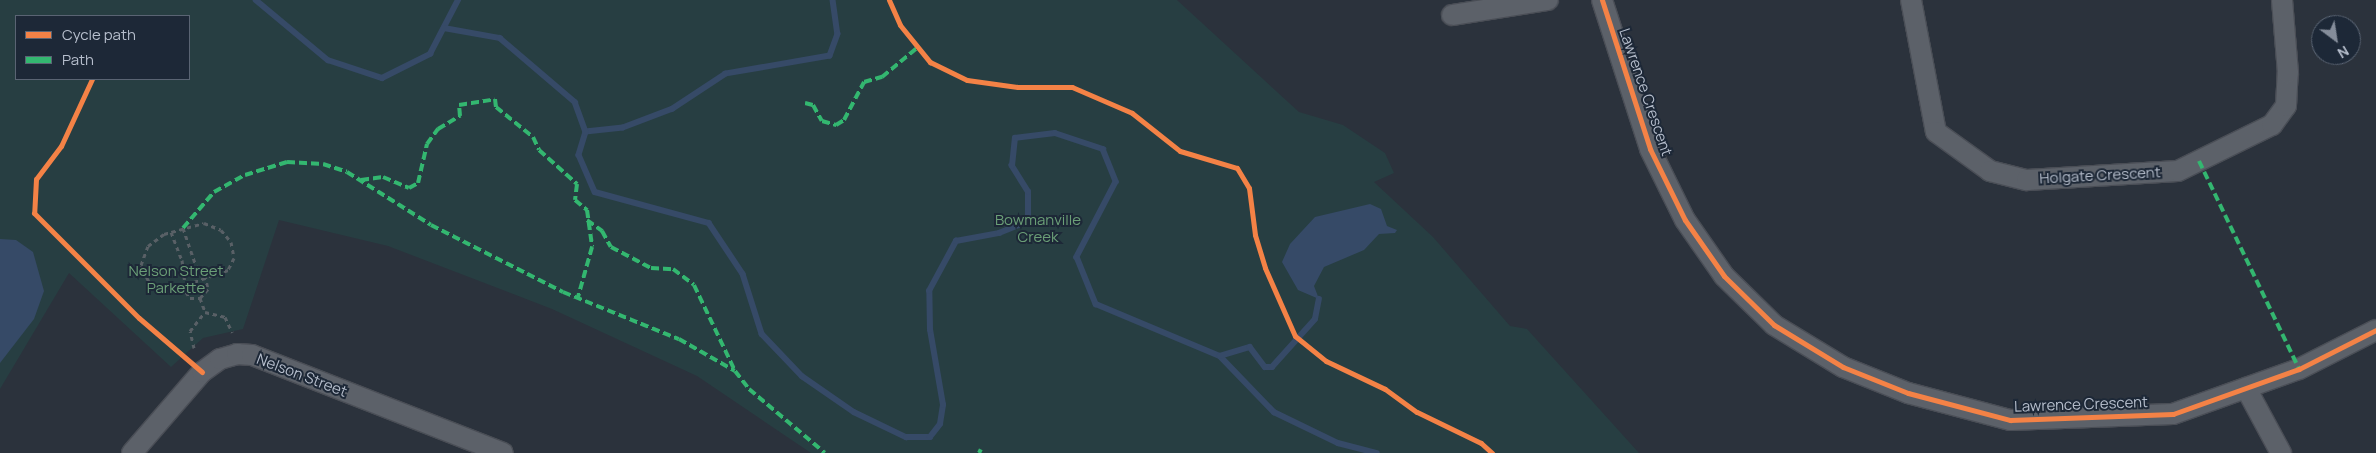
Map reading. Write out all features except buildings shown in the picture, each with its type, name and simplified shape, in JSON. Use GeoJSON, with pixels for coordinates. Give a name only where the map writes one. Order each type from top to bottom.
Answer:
{"type":"FeatureCollection","features":[{"type":"Feature","properties":{"kind":"street"},"geometry":{"type":"LineString","coordinates":[[1452,15],[1548,0]]}},
{"type":"Feature","properties":{"kind":"street","name":"Lawrence Crescent"},"geometry":{"type":"LineString","coordinates":[[1602,0],[1650,149],[1685,220],[1724,276],[1774,325],[1843,367],[1908,393],[2010,420],[2173,414],[2299,369],[2376,330]]}},
{"type":"Feature","properties":{"kind":"street","name":"Holgate Crescent"},"geometry":{"type":"LineString","coordinates":[[1911,0],[1936,132],[1990,172],[2027,180],[2178,171],[2272,125],[2286,106],[2288,73],[2282,0]]}},
{"type":"Feature","properties":{"kind":"street","name":"Nelson Street"},"geometry":{"type":"LineString","coordinates":[[132,453],[202,372],[220,359],[237,354],[252,355],[503,453]]}},
{"type":"Feature","properties":{"kind":"street"},"geometry":{"type":"LineString","coordinates":[[2246,388],[2281,453]]}},
{"type":"Feature","properties":{"kind":"path"},"geometry":{"type":"LineString","coordinates":[[212,226],[232,242],[234,258],[228,270],[205,275],[162,291],[152,288],[142,272],[148,246],[171,232],[183,228],[212,226]]}},
{"type":"Feature","properties":{"kind":"path"},"geometry":{"type":"LineString","coordinates":[[171,232],[182,260],[183,282],[190,298],[200,298],[208,289],[205,275],[196,266],[183,228]]}},
{"type":"Feature","properties":{"kind":"path"},"geometry":{"type":"LineString","coordinates":[[200,298],[205,312]]}},
{"type":"Feature","properties":{"kind":"path"},"geometry":{"type":"LineString","coordinates":[[205,312],[225,317],[232,332]]}},
{"type":"Feature","properties":{"kind":"path"},"geometry":{"type":"LineString","coordinates":[[194,348],[190,331],[205,312]]}},
{"type":"Feature","properties":{"kind":"green space","name":"Bowmanville Creek"},"geometry":{"type":"Polygon","coordinates":[[[0,0],[1177,0],[1299,112],[1343,125],[1385,153],[1394,173],[1374,182],[1433,237],[1510,326],[1527,329],[1639,453],[811,453],[697,376],[552,309],[388,246],[279,220],[243,329],[203,338],[171,367],[69,273],[0,389],[0,0]]]}},
{"type":"Feature","properties":{"kind":"water"},"geometry":{"type":"Polygon","coordinates":[[[1370,204],[1381,209],[1387,226],[1397,230],[1395,233],[1379,234],[1364,250],[1324,267],[1314,286],[1319,299],[1298,290],[1282,262],[1290,244],[1315,217],[1370,204]]]}},
{"type":"Feature","properties":{"kind":"water"},"geometry":{"type":"Polygon","coordinates":[[[0,239],[16,240],[33,252],[44,291],[34,319],[0,363],[0,239]]]}},
{"type":"Feature","properties":{"kind":"waterway","name":"Bowmanville Creek"},"geometry":{"type":"LineString","coordinates":[[256,0],[328,60],[382,78],[430,54],[458,0]]}},
{"type":"Feature","properties":{"kind":"waterway","name":"Bowmanville Creek"},"geometry":{"type":"LineString","coordinates":[[833,0],[838,34],[830,56],[726,74],[673,109],[623,128],[586,132],[579,155],[595,192],[709,223],[743,274],[762,334],[802,376],[854,412],[906,437],[930,437],[940,424],[943,405],[930,330],[929,291],[956,241],[999,233],[1028,221],[1028,192],[1012,166],[1015,138],[1055,133],[1103,149],[1116,182],[1077,257],[1096,304],[1220,356],[1274,412],[1338,443],[1377,453]]}},
{"type":"Feature","properties":{"kind":"waterway","name":"Bowmanville Creek"},"geometry":{"type":"LineString","coordinates":[[444,28],[500,38],[575,102],[586,132]]}},
{"type":"Feature","properties":{"kind":"waterway"},"geometry":{"type":"LineString","coordinates":[[1220,356],[1250,347],[1265,367],[1272,367],[1315,319],[1319,299]]}},
{"type":"Feature","properties":{"kind":"marked path"},"geometry":{"type":"LineString","coordinates":[[805,103],[813,105],[822,121],[836,125],[844,120],[864,82],[882,77],[918,47]]}},
{"type":"Feature","properties":{"kind":"marked path"},"geometry":{"type":"LineString","coordinates":[[361,180],[383,177],[409,188],[418,183],[427,144],[438,129],[460,116],[459,105],[495,99],[496,107],[533,137],[539,150],[577,184],[575,200],[587,210],[592,247],[578,297]]}},
{"type":"Feature","properties":{"kind":"marked path"},"geometry":{"type":"LineString","coordinates":[[2199,161],[2299,369]]}},
{"type":"Feature","properties":{"kind":"marked path"},"geometry":{"type":"LineString","coordinates":[[183,228],[214,192],[245,175],[287,162],[323,164],[347,172],[431,225],[563,292],[679,339],[735,371],[749,389],[825,453]]}},
{"type":"Feature","properties":{"kind":"marked path"},"geometry":{"type":"LineString","coordinates":[[587,220],[602,231],[611,247],[651,268],[673,269],[694,285],[735,371]]}},
{"type":"Feature","properties":{"kind":"marked path"},"geometry":{"type":"LineString","coordinates":[[979,453],[981,449]]}},
{"type":"Feature","properties":{"kind":"cycle path"},"geometry":{"type":"LineString","coordinates":[[889,0],[900,25],[930,62],[967,80],[1018,87],[1072,87],[1132,113],[1180,151],[1237,168],[1249,188],[1255,235],[1265,268],[1295,336],[1326,361],[1385,389],[1417,412],[1481,443],[1492,453]]}},
{"type":"Feature","properties":{"kind":"cycle path"},"geometry":{"type":"LineString","coordinates":[[1602,0],[1650,149],[1685,220],[1724,276],[1774,325],[1843,367],[1908,393],[2010,420],[2173,414],[2299,369],[2376,330]]}},
{"type":"Feature","properties":{"kind":"cycle path"},"geometry":{"type":"LineString","coordinates":[[92,80],[61,146],[36,179],[34,213],[139,318],[202,372]]}},
{"type":"Feature","properties":{"kind":"park label","name":"Nelson Street Parkette"},"geometry":{"type":"Point","coordinates":[176,278]}}]}
